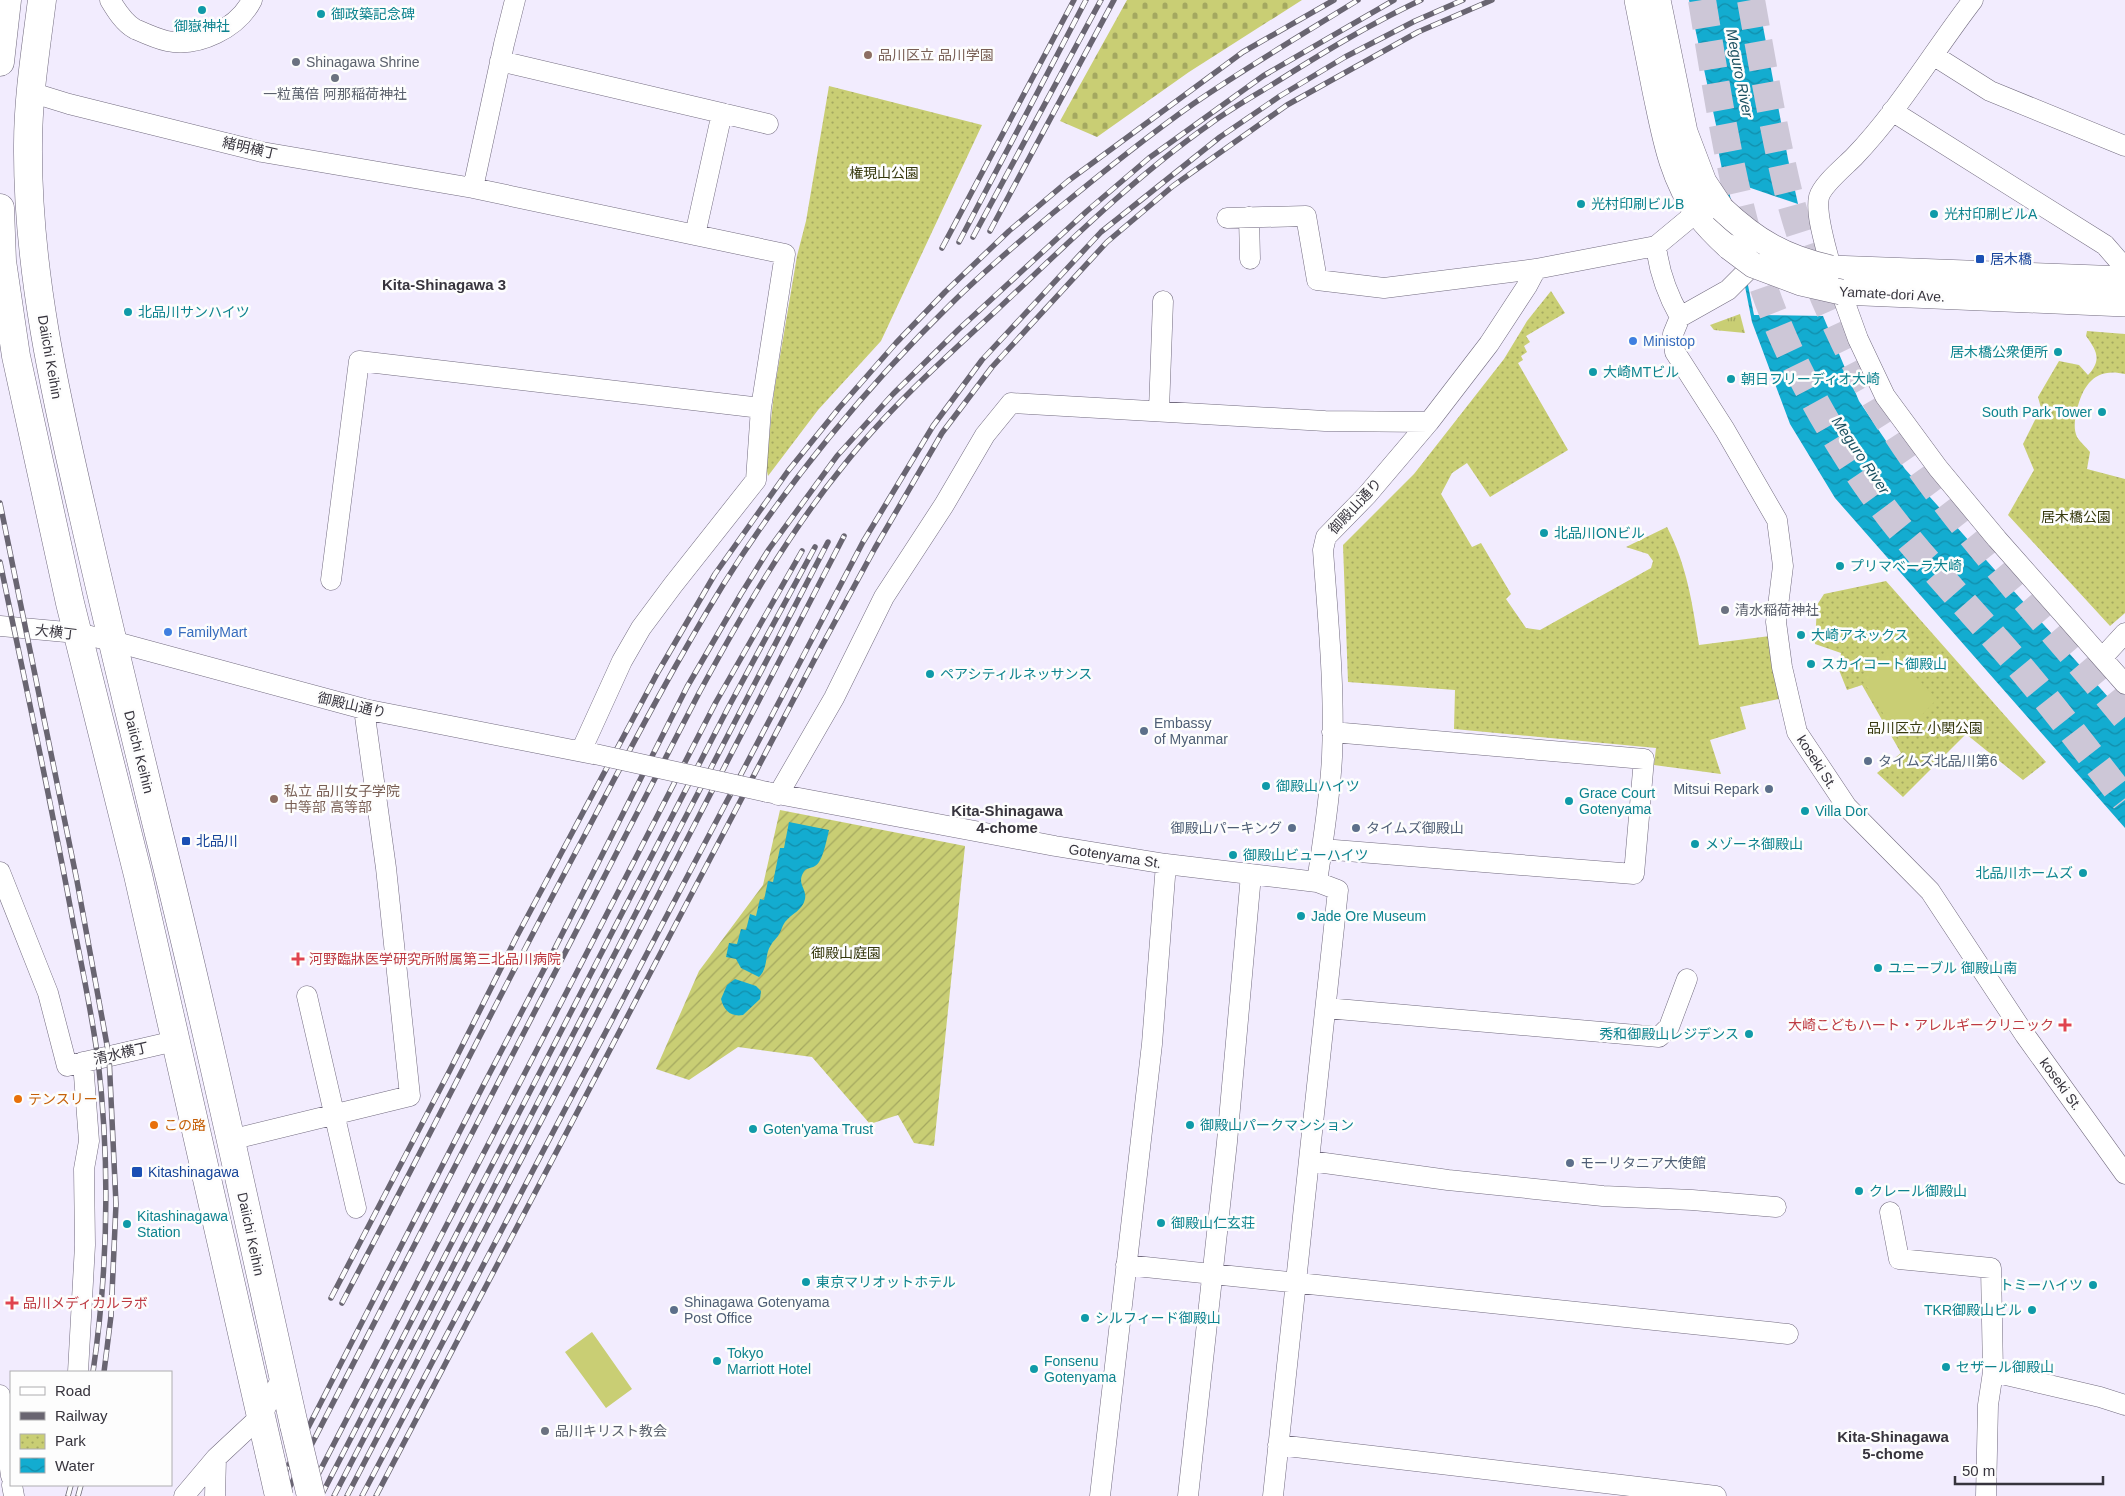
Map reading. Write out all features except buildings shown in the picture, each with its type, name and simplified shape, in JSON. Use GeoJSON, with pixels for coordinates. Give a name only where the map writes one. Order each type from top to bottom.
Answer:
{"type":"FeatureCollection","features":[{"type":"Feature","properties":{"kind":"highway"},"geometry":{"type":"LineString","coordinates":[[0,62],[7,0]]}},
{"type":"Feature","properties":{"kind":"highway","name":"Daiichi Keihin"},"geometry":{"type":"LineString","coordinates":[[42,0],[30,92],[28,147],[31,221],[39,295],[49,360],[66,443],[112,641],[165,855],[311,1496]]}},
{"type":"Feature","properties":{"kind":"highway"},"geometry":{"type":"LineString","coordinates":[[0,208],[8,358],[138,875],[279,1496]]}},
{"type":"Feature","properties":{"kind":"main road","name":"Yamate-dori Ave."},"geometry":{"type":"LineString","coordinates":[[1637,0],[1669,155],[1677,175],[1696,212],[1729,248],[1753,265],[1801,283],[1841,292],[2125,304]]}},
{"type":"Feature","properties":{"kind":"main road","name":"Yamate-dori Ave."},"geometry":{"type":"LineString","coordinates":[[1658,0],[1688,141],[1704,182],[1722,209],[1741,227],[1764,243],[1793,258],[1831,268],[2125,279]]}},
{"type":"Feature","properties":{"kind":"street"},"geometry":{"type":"LineString","coordinates":[[110,0],[119,14],[134,28],[168,41],[200,40],[230,26],[245,12],[252,0]]}},
{"type":"Feature","properties":{"kind":"street"},"geometry":{"type":"LineString","coordinates":[[473,188],[515,0]]}},
{"type":"Feature","properties":{"kind":"street"},"geometry":{"type":"LineString","coordinates":[[1831,268],[1819,211],[1819,197],[1824,188],[1859,152],[1892,111],[1973,0]]}},
{"type":"Feature","properties":{"kind":"street"},"geometry":{"type":"LineString","coordinates":[[1933,55],[1990,91],[2125,146]]}},
{"type":"Feature","properties":{"kind":"street"},"geometry":{"type":"LineString","coordinates":[[500,61],[768,124]]}},
{"type":"Feature","properties":{"kind":"street","name":"緒明横丁"},"geometry":{"type":"LineString","coordinates":[[30,92],[69,104],[262,152],[473,188],[785,254],[761,408]]}},
{"type":"Feature","properties":{"kind":"street"},"geometry":{"type":"LineString","coordinates":[[1892,111],[2105,245],[2125,268]]}},
{"type":"Feature","properties":{"kind":"street"},"geometry":{"type":"LineString","coordinates":[[695,235],[722,113]]}},
{"type":"Feature","properties":{"kind":"street"},"geometry":{"type":"LineString","coordinates":[[1227,218],[1306,216],[1317,280],[1384,288],[1536,269],[1656,246],[1696,212]]}},
{"type":"Feature","properties":{"kind":"street"},"geometry":{"type":"LineString","coordinates":[[1249,217],[1250,259]]}},
{"type":"Feature","properties":{"kind":"street"},"geometry":{"type":"LineString","coordinates":[[1656,246],[1659,268],[1669,298],[1680,318],[1728,290],[1753,265]]}},
{"type":"Feature","properties":{"kind":"street","name":"御殿山通り"},"geometry":{"type":"LineString","coordinates":[[1317,882],[1328,808],[1332,732],[1332,682],[1323,550],[1326,538],[1367,495],[1429,422],[1489,344],[1536,269]]}},
{"type":"Feature","properties":{"kind":"street"},"geometry":{"type":"LineString","coordinates":[[1841,292],[1858,340],[1885,396],[1938,468],[1997,539],[2125,684]]}},
{"type":"Feature","properties":{"kind":"street"},"geometry":{"type":"LineString","coordinates":[[1159,410],[1163,301]]}},
{"type":"Feature","properties":{"kind":"street","name":"koseki St."},"geometry":{"type":"LineString","coordinates":[[1680,318],[1673,334],[1676,352],[1725,430],[1777,520],[1783,566],[1776,622],[1782,667],[1797,732],[1847,807],[1930,891],[2026,1035],[2125,1174]]}},
{"type":"Feature","properties":{"kind":"street"},"geometry":{"type":"LineString","coordinates":[[331,580],[358,361],[761,408],[756,480],[641,628],[622,662],[588,752]]}},
{"type":"Feature","properties":{"kind":"street"},"geometry":{"type":"LineString","coordinates":[[773,793],[834,698],[884,597],[944,505],[985,435],[1011,403],[1325,421],[1429,422]]}},
{"type":"Feature","properties":{"kind":"street","name":"大横丁"},"geometry":{"type":"LineString","coordinates":[[0,626],[77,633],[112,641]]}},
{"type":"Feature","properties":{"kind":"street"},"geometry":{"type":"LineString","coordinates":[[2102,656],[2125,634]]}},
{"type":"Feature","properties":{"kind":"street","name":"御殿山通り"},"geometry":{"type":"LineString","coordinates":[[112,641],[364,709],[588,752],[773,793]]}},
{"type":"Feature","properties":{"kind":"street"},"geometry":{"type":"LineString","coordinates":[[230,1140],[410,1096],[386,868],[364,709]]}},
{"type":"Feature","properties":{"kind":"street"},"geometry":{"type":"LineString","coordinates":[[1322,849],[1634,874],[1641,798],[1644,759],[1332,732]]}},
{"type":"Feature","properties":{"kind":"street","name":"Gotenyama St."},"geometry":{"type":"LineString","coordinates":[[773,793],[1055,846],[1166,864],[1317,882]]}},
{"type":"Feature","properties":{"kind":"street"},"geometry":{"type":"LineString","coordinates":[[1100,1496],[1152,1044],[1166,864]]}},
{"type":"Feature","properties":{"kind":"street"},"geometry":{"type":"LineString","coordinates":[[0,872],[75,1064],[89,1141],[84,1169],[85,1245],[78,1371]]}},
{"type":"Feature","properties":{"kind":"street"},"geometry":{"type":"LineString","coordinates":[[1188,1496],[1227,1142],[1252,875]]}},
{"type":"Feature","properties":{"kind":"street"},"geometry":{"type":"LineString","coordinates":[[1273,1496],[1338,890],[1317,882]]}},
{"type":"Feature","properties":{"kind":"street"},"geometry":{"type":"LineString","coordinates":[[1326,1008],[1659,1037],[1669,1027],[1687,979]]}},
{"type":"Feature","properties":{"kind":"street"},"geometry":{"type":"LineString","coordinates":[[307,996],[356,1208]]}},
{"type":"Feature","properties":{"kind":"street","name":"清水横丁"},"geometry":{"type":"LineString","coordinates":[[75,1064],[175,1041]]}},
{"type":"Feature","properties":{"kind":"street"},"geometry":{"type":"LineString","coordinates":[[1310,1161],[1448,1180],[1603,1196],[1776,1207]]}},
{"type":"Feature","properties":{"kind":"street"},"geometry":{"type":"LineString","coordinates":[[1890,1212],[1899,1259],[1991,1268],[1993,1372],[1988,1423],[1986,1496]]}},
{"type":"Feature","properties":{"kind":"street"},"geometry":{"type":"LineString","coordinates":[[1126,1265],[1788,1334]]}},
{"type":"Feature","properties":{"kind":"street"},"geometry":{"type":"LineString","coordinates":[[1993,1372],[2100,1397],[2125,1405]]}},
{"type":"Feature","properties":{"kind":"street"},"geometry":{"type":"LineString","coordinates":[[184,1496],[216,1458],[261,1416],[283,1376]]}},
{"type":"Feature","properties":{"kind":"street"},"geometry":{"type":"LineString","coordinates":[[0,1395],[8,1433],[10,1462]]}},
{"type":"Feature","properties":{"kind":"street"},"geometry":{"type":"LineString","coordinates":[[1278,1445],[1716,1496]]}},
{"type":"Feature","properties":{"kind":"street"},"geometry":{"type":"LineString","coordinates":[[198,1496],[216,1458]]}},
{"type":"Feature","properties":{"kind":"street"},"geometry":{"type":"LineString","coordinates":[[214,1496],[216,1458]]}},
{"type":"Feature","properties":{"kind":"green space"},"geometry":{"type":"Polygon","coordinates":[[[1127,0],[1302,0],[1189,72],[1097,137],[1060,121],[1127,0]]]}},
{"type":"Feature","properties":{"kind":"green space","name":"権現山公園"},"geometry":{"type":"Polygon","coordinates":[[[829,86],[982,125],[881,341],[818,410],[768,476],[766,467],[774,392],[829,86]]]}},
{"type":"Feature","properties":{"kind":"green space"},"geometry":{"type":"Polygon","coordinates":[[[1551,291],[1565,313],[1526,336],[1530,342],[1524,346],[1527,352],[1521,356],[1523,360],[1518,363],[1568,450],[1490,497],[1467,463],[1452,473],[1441,494],[1472,547],[1481,543],[1511,594],[1506,599],[1526,628],[1540,630],[1651,568],[1653,561],[1648,554],[1626,547],[1667,527],[1684,570],[1699,645],[1770,636],[1783,698],[1740,707],[1746,729],[1710,740],[1721,774],[1654,765],[1656,748],[1454,729],[1455,690],[1348,682],[1343,545],[1414,474],[1504,359],[1527,321],[1551,291]]]}},
{"type":"Feature","properties":{"kind":"green space"},"geometry":{"type":"Polygon","coordinates":[[[1740,314],[1745,333],[1714,330],[1710,325],[1740,314]]]}},
{"type":"Feature","properties":{"kind":"green space","name":"居木橋公園"},"geometry":{"type":"Polygon","coordinates":[[[2087,331],[2125,334],[2125,374],[2106,373],[2092,380],[2083,392],[2076,413],[2075,423],[2077,437],[2090,452],[2087,469],[2125,479],[2125,613],[2110,626],[2008,515],[2034,470],[2023,444],[2041,408],[2038,397],[2059,361],[2079,365],[2088,375],[2095,365],[2095,351],[2086,336],[2087,331]]]}},
{"type":"Feature","properties":{"kind":"green space","name":"品川区立 小関公園"},"geometry":{"type":"Polygon","coordinates":[[[1886,581],[2046,762],[2023,780],[1966,734],[1903,797],[1877,773],[1901,753],[1862,685],[1847,690],[1839,670],[1841,653],[1815,644],[1817,605],[1824,594],[1886,581]]]}},
{"type":"Feature","properties":{"kind":"green space"},"geometry":{"type":"Polygon","coordinates":[[[1890,650],[1937,699],[1899,739],[1861,678],[1890,650]]]}},
{"type":"Feature","properties":{"kind":"green space","name":"御殿山庭園"},"geometry":{"type":"Polygon","coordinates":[[[780,810],[965,846],[934,1146],[914,1143],[898,1115],[870,1124],[812,1057],[738,1047],[689,1080],[656,1069],[699,971],[763,885],[780,810]]]}},
{"type":"Feature","properties":{"kind":"green space"},"geometry":{"type":"Polygon","coordinates":[[[592,1332],[632,1389],[606,1408],[565,1352],[592,1332]]]}},
{"type":"Feature","properties":{"kind":"water","name":"Meguro River"},"geometry":{"type":"Polygon","coordinates":[[[1689,0],[1758,0],[1788,159],[1823,316],[1859,401],[1905,469],[2125,716],[2125,828],[1835,498],[1790,424],[1752,322],[1718,149],[1735,151],[1721,148],[1689,0]]]}},
{"type":"Feature","properties":{"kind":"water"},"geometry":{"type":"Polygon","coordinates":[[[789,822],[829,830],[818,864],[805,870],[801,877],[805,892],[804,903],[785,922],[769,949],[764,969],[759,977],[741,968],[736,959],[726,957],[729,943],[737,944],[741,929],[746,930],[750,914],[756,916],[760,899],[764,900],[768,881],[773,882],[780,848],[784,848],[789,822]]]}},
{"type":"Feature","properties":{"kind":"water"},"geometry":{"type":"Polygon","coordinates":[[[735,979],[756,986],[761,991],[760,999],[743,1015],[735,1015],[729,1012],[724,1007],[721,999],[727,985],[735,979]]]}},
{"type":"Feature","properties":{"kind":"pier"},"geometry":{"type":"Polygon","coordinates":[[[1724,166],[1729,175],[1745,186],[1801,205],[1826,316],[1754,315],[1724,166]]]}},
{"type":"Feature","properties":{"kind":"tunnel"},"geometry":{"type":"LineString","coordinates":[[1702,0],[1725,138],[1746,228],[1774,316],[1804,381],[1828,425],[1884,509],[2030,679],[2125,800]]}},
{"type":"Feature","properties":{"kind":"tunnel"},"geometry":{"type":"LineString","coordinates":[[1751,0],[1790,199],[1814,272],[1845,343],[1873,395],[1904,444],[1938,492],[2011,583],[2125,717]]}},
{"type":"Feature","properties":{"kind":"railway"},"geometry":{"type":"LineString","coordinates":[[942,248],[1074,0]]}},
{"type":"Feature","properties":{"kind":"railway"},"geometry":{"type":"LineString","coordinates":[[959,242],[1086,0]]}},
{"type":"Feature","properties":{"kind":"railway"},"geometry":{"type":"LineString","coordinates":[[973,237],[1101,0]]}},
{"type":"Feature","properties":{"kind":"railway"},"geometry":{"type":"LineString","coordinates":[[990,231],[1114,0]]}},
{"type":"Feature","properties":{"kind":"railway"},"geometry":{"type":"LineString","coordinates":[[331,1298],[450,1070],[517,936],[658,672],[715,574],[788,471],[839,408],[896,343],[945,292],[1009,231],[1068,181],[1243,52],[1334,0]]}},
{"type":"Feature","properties":{"kind":"railway"},"geometry":{"type":"LineString","coordinates":[[342,1303],[550,901],[667,681],[747,548],[773,510],[829,437],[889,368],[952,303],[1053,213],[1122,157],[1193,104],[1358,0]]}},
{"type":"Feature","properties":{"kind":"railway"},"geometry":{"type":"LineString","coordinates":[[273,1496],[687,687],[769,549],[837,456],[893,394],[958,330],[1087,211],[1149,158],[1263,76],[1394,0]]}},
{"type":"Feature","properties":{"kind":"railway"},"geometry":{"type":"LineString","coordinates":[[285,1496],[699,693],[766,576],[823,492],[861,444],[918,384],[1127,189],[1182,145],[1240,104],[1344,41],[1421,0]]}},
{"type":"Feature","properties":{"kind":"railway"},"geometry":{"type":"LineString","coordinates":[[362,1496],[863,542],[933,426],[982,360],[1101,232],[1220,137],[1280,96],[1345,57],[1415,21],[1463,0]]}},
{"type":"Feature","properties":{"kind":"railway"},"geometry":{"type":"LineString","coordinates":[[376,1496],[819,651],[875,548],[942,433],[992,367],[1107,242],[1173,186],[1287,105],[1418,32],[1492,0]]}},
{"type":"Feature","properties":{"kind":"railway"},"geometry":{"type":"LineString","coordinates":[[0,503],[77,881],[109,1056],[116,1204],[111,1316],[104,1371]]}},
{"type":"Feature","properties":{"kind":"railway"},"geometry":{"type":"LineString","coordinates":[[347,1496],[844,536]]}},
{"type":"Feature","properties":{"kind":"railway"},"geometry":{"type":"LineString","coordinates":[[334,1496],[828,542]]}},
{"type":"Feature","properties":{"kind":"railway"},"geometry":{"type":"LineString","coordinates":[[321,1496],[728,708],[815,547]]}},
{"type":"Feature","properties":{"kind":"railway"},"geometry":{"type":"LineString","coordinates":[[307,1496],[716,702],[802,551]]}},
{"type":"Feature","properties":{"kind":"railway"},"geometry":{"type":"LineString","coordinates":[[0,562],[56,832],[87,991],[98,1060],[102,1099],[106,1216],[102,1294],[93,1371]]}},
{"type":"Feature","properties":{"kind":"railway"},"geometry":{"type":"LineString","coordinates":[[68,1496],[71,1486]]}},
{"type":"Feature","properties":{"kind":"railway"},"geometry":{"type":"LineString","coordinates":[[78,1496],[81,1486]]}},
{"type":"Feature","properties":{"kind":"place","name":"御嶽神社"},"geometry":{"type":"Point","coordinates":[202,10]}},
{"type":"Feature","properties":{"kind":"place","name":"御政築記念碑"},"geometry":{"type":"Point","coordinates":[321,14]}},
{"type":"Feature","properties":{"kind":"place","name":"品川区立 品川学園"},"geometry":{"type":"Point","coordinates":[868,55]}},
{"type":"Feature","properties":{"kind":"place","name":"Shinagawa Shrine"},"geometry":{"type":"Point","coordinates":[296,62]}},
{"type":"Feature","properties":{"kind":"place","name":"一粒萬倍 阿那稲荷神社"},"geometry":{"type":"Point","coordinates":[335,78]}},
{"type":"Feature","properties":{"kind":"place","name":"光村印刷ビルB"},"geometry":{"type":"Point","coordinates":[1581,204]}},
{"type":"Feature","properties":{"kind":"place","name":"光村印刷ビルA"},"geometry":{"type":"Point","coordinates":[1934,214]}},
{"type":"Feature","properties":{"kind":"place","name":"居木橋"},"geometry":{"type":"Point","coordinates":[1980,259]}},
{"type":"Feature","properties":{"kind":"place","name":"北品川サンハイツ"},"geometry":{"type":"Point","coordinates":[128,312]}},
{"type":"Feature","properties":{"kind":"place","name":"Ministop"},"geometry":{"type":"Point","coordinates":[1633,341]}},
{"type":"Feature","properties":{"kind":"place","name":"居木橋公衆便所"},"geometry":{"type":"Point","coordinates":[2058,352]}},
{"type":"Feature","properties":{"kind":"place","name":"大崎MTビル"},"geometry":{"type":"Point","coordinates":[1593,372]}},
{"type":"Feature","properties":{"kind":"place","name":"朝日フリーディオ大崎"},"geometry":{"type":"Point","coordinates":[1731,379]}},
{"type":"Feature","properties":{"kind":"place","name":"South Park Tower"},"geometry":{"type":"Point","coordinates":[2102,412]}},
{"type":"Feature","properties":{"kind":"place","name":"北品川ONビル"},"geometry":{"type":"Point","coordinates":[1544,533]}},
{"type":"Feature","properties":{"kind":"place","name":"プリマベーラ大崎"},"geometry":{"type":"Point","coordinates":[1840,566]}},
{"type":"Feature","properties":{"kind":"place","name":"清水稲荷神社"},"geometry":{"type":"Point","coordinates":[1725,610]}},
{"type":"Feature","properties":{"kind":"place","name":"FamilyMart"},"geometry":{"type":"Point","coordinates":[168,632]}},
{"type":"Feature","properties":{"kind":"place","name":"大崎アネックス"},"geometry":{"type":"Point","coordinates":[1801,635]}},
{"type":"Feature","properties":{"kind":"place","name":"スカイコート御殿山"},"geometry":{"type":"Point","coordinates":[1811,664]}},
{"type":"Feature","properties":{"kind":"place","name":"ペアシティルネッサンス"},"geometry":{"type":"Point","coordinates":[930,674]}},
{"type":"Feature","properties":{"kind":"place","name":"Embassy of Myanmar"},"geometry":{"type":"Point","coordinates":[1144,731]}},
{"type":"Feature","properties":{"kind":"place","name":"タイムズ北品川第6"},"geometry":{"type":"Point","coordinates":[1868,761]}},
{"type":"Feature","properties":{"kind":"place","name":"御殿山ハイツ"},"geometry":{"type":"Point","coordinates":[1266,786]}},
{"type":"Feature","properties":{"kind":"place","name":"Mitsui Repark"},"geometry":{"type":"Point","coordinates":[1769,789]}},
{"type":"Feature","properties":{"kind":"place","name":"私立 品川女子学院 中等部 高等部"},"geometry":{"type":"Point","coordinates":[274,799]}},
{"type":"Feature","properties":{"kind":"place","name":"Grace Court Gotenyama"},"geometry":{"type":"Point","coordinates":[1569,801]}},
{"type":"Feature","properties":{"kind":"place","name":"Villa Dor"},"geometry":{"type":"Point","coordinates":[1805,811]}},
{"type":"Feature","properties":{"kind":"place","name":"御殿山パーキング"},"geometry":{"type":"Point","coordinates":[1292,828]}},
{"type":"Feature","properties":{"kind":"place","name":"タイムズ御殿山"},"geometry":{"type":"Point","coordinates":[1356,828]}},
{"type":"Feature","properties":{"kind":"place","name":"北品川"},"geometry":{"type":"Point","coordinates":[186,841]}},
{"type":"Feature","properties":{"kind":"place","name":"メゾーネ御殿山"},"geometry":{"type":"Point","coordinates":[1695,844]}},
{"type":"Feature","properties":{"kind":"place","name":"御殿山ビューハイツ"},"geometry":{"type":"Point","coordinates":[1233,855]}},
{"type":"Feature","properties":{"kind":"place","name":"北品川ホームズ"},"geometry":{"type":"Point","coordinates":[2083,873]}},
{"type":"Feature","properties":{"kind":"place","name":"Jade Ore Museum"},"geometry":{"type":"Point","coordinates":[1301,916]}},
{"type":"Feature","properties":{"kind":"place","name":"河野臨牀医学研究所附属第三北品川病院"},"geometry":{"type":"Point","coordinates":[298,959]}},
{"type":"Feature","properties":{"kind":"place","name":"ユニーブル 御殿山南"},"geometry":{"type":"Point","coordinates":[1878,968]}},
{"type":"Feature","properties":{"kind":"place","name":"大崎こどもハート・アレルギークリニック"},"geometry":{"type":"Point","coordinates":[2065,1025]}},
{"type":"Feature","properties":{"kind":"place","name":"秀和御殿山レジデンス"},"geometry":{"type":"Point","coordinates":[1749,1034]}},
{"type":"Feature","properties":{"kind":"place","name":"テンスリー"},"geometry":{"type":"Point","coordinates":[18,1099]}},
{"type":"Feature","properties":{"kind":"place","name":"この路"},"geometry":{"type":"Point","coordinates":[154,1125]}},
{"type":"Feature","properties":{"kind":"place","name":"御殿山パークマンション"},"geometry":{"type":"Point","coordinates":[1190,1125]}},
{"type":"Feature","properties":{"kind":"place","name":"Goten'yama Trust"},"geometry":{"type":"Point","coordinates":[753,1129]}},
{"type":"Feature","properties":{"kind":"place","name":"モーリタニア大使館"},"geometry":{"type":"Point","coordinates":[1570,1163]}},
{"type":"Feature","properties":{"kind":"place","name":"Kitashinagawa"},"geometry":{"type":"Point","coordinates":[137,1172]}},
{"type":"Feature","properties":{"kind":"place","name":"クレール御殿山"},"geometry":{"type":"Point","coordinates":[1859,1191]}},
{"type":"Feature","properties":{"kind":"place","name":"御殿山仁玄荘"},"geometry":{"type":"Point","coordinates":[1161,1223]}},
{"type":"Feature","properties":{"kind":"place","name":"Kitashinagawa Station"},"geometry":{"type":"Point","coordinates":[127,1224]}},
{"type":"Feature","properties":{"kind":"place","name":"東京マリオットホテル"},"geometry":{"type":"Point","coordinates":[806,1282]}},
{"type":"Feature","properties":{"kind":"place","name":"トミーハイツ"},"geometry":{"type":"Point","coordinates":[2093,1285]}},
{"type":"Feature","properties":{"kind":"place","name":"品川メディカルラボ"},"geometry":{"type":"Point","coordinates":[12,1303]}},
{"type":"Feature","properties":{"kind":"place","name":"Shinagawa Gotenyama Post Office"},"geometry":{"type":"Point","coordinates":[674,1310]}},
{"type":"Feature","properties":{"kind":"place","name":"TKR御殿山ビル"},"geometry":{"type":"Point","coordinates":[2032,1310]}},
{"type":"Feature","properties":{"kind":"place","name":"シルフィード御殿山"},"geometry":{"type":"Point","coordinates":[1085,1318]}},
{"type":"Feature","properties":{"kind":"place","name":"Tokyo Marriott Hotel"},"geometry":{"type":"Point","coordinates":[717,1361]}},
{"type":"Feature","properties":{"kind":"place","name":"セザール御殿山"},"geometry":{"type":"Point","coordinates":[1946,1367]}},
{"type":"Feature","properties":{"kind":"place","name":"Fonsenu Gotenyama"},"geometry":{"type":"Point","coordinates":[1034,1369]}},
{"type":"Feature","properties":{"kind":"place","name":"品川キリスト教会"},"geometry":{"type":"Point","coordinates":[545,1431]}},
{"type":"Feature","properties":{"kind":"district","name":"Kita-Shinagawa 3"},"geometry":{"type":"Point","coordinates":[444,284]}},
{"type":"Feature","properties":{"kind":"district","name":"Kita-Shinagawa 4-chome"},"geometry":{"type":"Point","coordinates":[1007,818]}},
{"type":"Feature","properties":{"kind":"district","name":"Kita-Shinagawa 5-chome"},"geometry":{"type":"Point","coordinates":[1893,1444]}}]}
